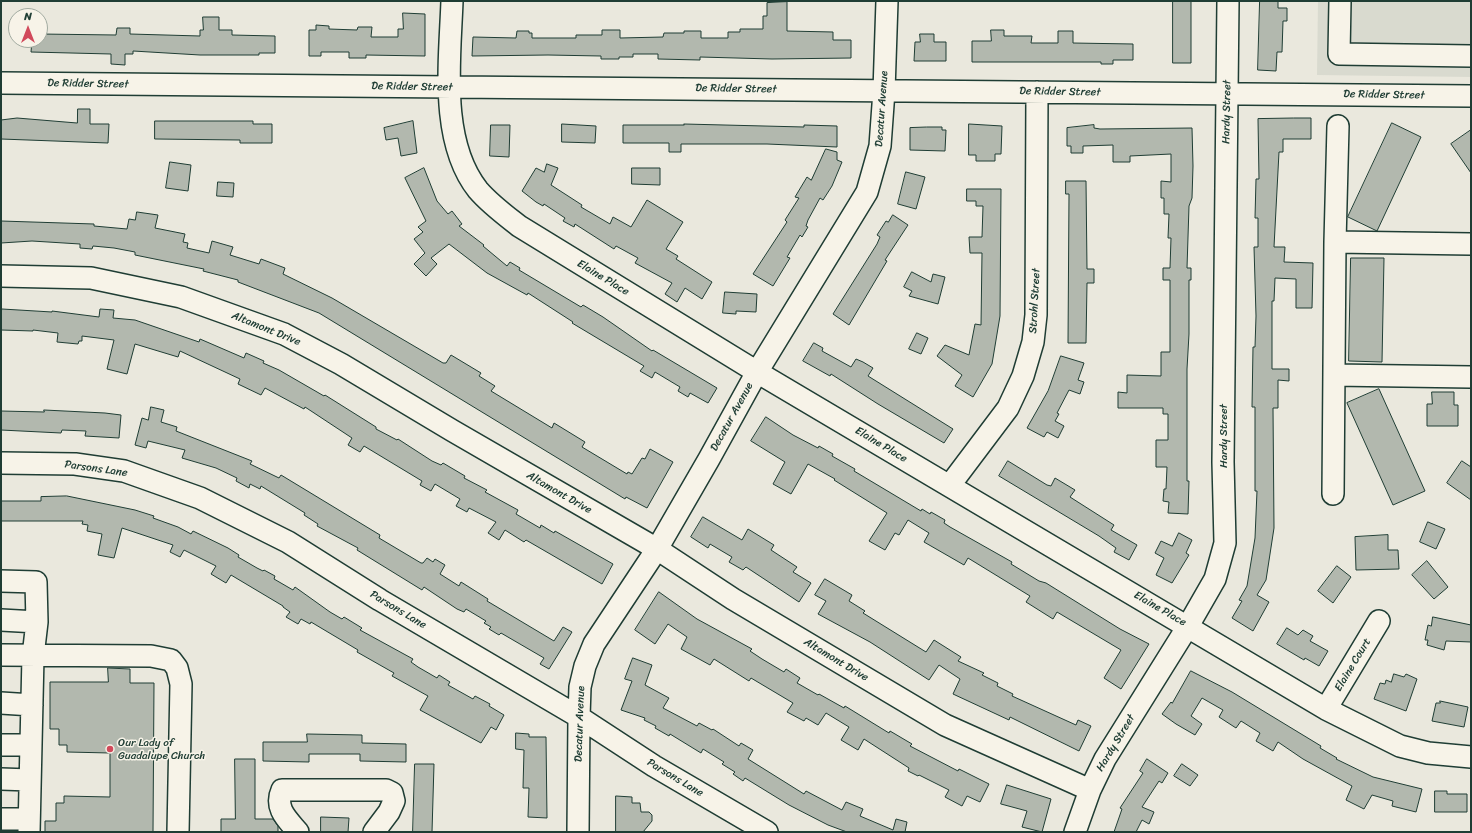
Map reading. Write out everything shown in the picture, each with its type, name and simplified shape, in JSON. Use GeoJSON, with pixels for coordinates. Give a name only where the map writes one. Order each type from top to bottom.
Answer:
{"type":"FeatureCollection","features":[{"type":"Feature","properties":{"kind":"street","name":"Elaine Place"},"geometry":{"type":"LineString","coordinates":[[452,1],[449,87],[456,142],[465,167],[478,189],[492,205],[519,226],[757,372],[1326,709],[1400,746],[1428,753],[1471,757]]}},
{"type":"Feature","properties":{"kind":"street","name":"Decatur Avenue"},"geometry":{"type":"LineString","coordinates":[[578,832],[580,687],[585,666],[594,644],[657,549],[757,372],[868,192],[880,146],[884,91],[887,1]]}},
{"type":"Feature","properties":{"kind":"street","name":"Hardy Street"},"geometry":{"type":"LineString","coordinates":[[1075,832],[1090,790],[1105,759],[1188,626],[1215,578],[1225,543],[1223,462],[1228,1]]}},
{"type":"Feature","properties":{"kind":"street"},"geometry":{"type":"LineString","coordinates":[[1340,1],[1339,54],[1471,56]]}},
{"type":"Feature","properties":{"kind":"street","name":"De Ridder Street"},"geometry":{"type":"LineString","coordinates":[[1,83],[1471,96]]}},
{"type":"Feature","properties":{"kind":"street","name":"Strohl Street"},"geometry":{"type":"LineString","coordinates":[[950,485],[1008,408],[1023,376],[1033,342],[1036,315],[1037,92]]}},
{"type":"Feature","properties":{"kind":"street"},"geometry":{"type":"LineString","coordinates":[[1333,494],[1335,242],[1338,126]]}},
{"type":"Feature","properties":{"kind":"street"},"geometry":{"type":"LineString","coordinates":[[1335,242],[1471,244]]}},
{"type":"Feature","properties":{"kind":"street","name":"Altamont Drive"},"geometry":{"type":"LineString","coordinates":[[1,276],[91,278],[180,297],[284,334],[341,364],[453,431],[657,549],[733,599],[945,725],[1090,790]]}},
{"type":"Feature","properties":{"kind":"street"},"geometry":{"type":"LineString","coordinates":[[1334,375],[1471,377]]}},
{"type":"Feature","properties":{"kind":"street","name":"Parsons Lane"},"geometry":{"type":"LineString","coordinates":[[1,463],[75,464],[124,471],[200,498],[288,542],[380,600],[579,717],[654,766],[767,832]]}},
{"type":"Feature","properties":{"kind":"street"},"geometry":{"type":"LineString","coordinates":[[1,581],[36,582],[37,622],[33,656],[29,826],[1,819]]}},
{"type":"Feature","properties":{"kind":"street"},"geometry":{"type":"LineString","coordinates":[[1,620],[37,622]]}},
{"type":"Feature","properties":{"kind":"street","name":"Elaine Court"},"geometry":{"type":"LineString","coordinates":[[1326,709],[1380,621]]}},
{"type":"Feature","properties":{"kind":"street"},"geometry":{"type":"LineString","coordinates":[[1,656],[151,656],[171,660],[177,668],[180,684],[178,832]]}},
{"type":"Feature","properties":{"kind":"street"},"geometry":{"type":"LineString","coordinates":[[1,703],[32,705]]}},
{"type":"Feature","properties":{"kind":"street"},"geometry":{"type":"LineString","coordinates":[[1,745],[31,745]]}},
{"type":"Feature","properties":{"kind":"street"},"geometry":{"type":"LineString","coordinates":[[1,779],[30,780]]}},
{"type":"Feature","properties":{"kind":"street"},"geometry":{"type":"LineString","coordinates":[[298,832],[281,812],[279,803],[282,790],[386,790],[392,793],[394,801],[389,812],[374,832]]}},
{"type":"Feature","properties":{"kind":"shaded area"},"geometry":{"type":"Polygon","coordinates":[[[1318,1],[1471,1],[1471,77],[1317,75],[1318,1]]]}},
{"type":"Feature","properties":{"kind":"building"},"geometry":{"type":"Polygon","coordinates":[[[1173,1],[1191,1],[1191,63],[1173,63],[1173,1]]]}},
{"type":"Feature","properties":{"kind":"building"},"geometry":{"type":"Polygon","coordinates":[[[1260,1],[1278,1],[1278,8],[1287,8],[1287,21],[1283,21],[1282,52],[1277,52],[1276,71],[1258,70],[1260,1]]]}},
{"type":"Feature","properties":{"kind":"building"},"geometry":{"type":"Polygon","coordinates":[[[787,2],[787,31],[833,32],[833,40],[851,40],[851,58],[772,59],[700,57],[700,60],[658,59],[658,54],[633,54],[633,57],[619,57],[619,59],[601,59],[601,56],[472,56],[473,37],[516,38],[517,31],[529,31],[529,33],[532,33],[532,38],[576,38],[576,35],[602,35],[602,30],[620,30],[620,38],[663,37],[664,33],[701,31],[701,38],[728,38],[728,32],[740,32],[740,29],[763,29],[763,16],[767,16],[767,3],[787,2]]]}},
{"type":"Feature","properties":{"kind":"building"},"geometry":{"type":"Polygon","coordinates":[[[403,13],[425,14],[425,56],[366,55],[366,58],[349,58],[349,52],[321,52],[321,56],[309,56],[309,30],[316,30],[316,25],[329,26],[329,29],[357,30],[358,27],[372,27],[371,37],[398,37],[398,29],[403,29],[403,13]]]}},
{"type":"Feature","properties":{"kind":"building"},"geometry":{"type":"Polygon","coordinates":[[[203,17],[219,17],[219,30],[232,30],[232,35],[275,36],[275,53],[259,53],[259,55],[200,55],[133,51],[133,54],[125,54],[125,65],[111,64],[111,54],[31,52],[31,48],[48,48],[48,34],[116,35],[117,28],[130,28],[130,34],[200,36],[200,30],[203,30],[203,17]]]}},
{"type":"Feature","properties":{"kind":"building"},"geometry":{"type":"Polygon","coordinates":[[[991,30],[1004,30],[1004,36],[1032,36],[1031,43],[1058,43],[1058,31],[1073,31],[1073,43],[1133,44],[1133,60],[1113,60],[1113,64],[1101,64],[1101,62],[972,62],[972,41],[991,41],[991,30]]]}},
{"type":"Feature","properties":{"kind":"building"},"geometry":{"type":"Polygon","coordinates":[[[920,34],[934,34],[934,42],[946,42],[946,61],[914,61],[915,42],[920,42],[920,34]]]}},
{"type":"Feature","properties":{"kind":"building"},"geometry":{"type":"Polygon","coordinates":[[[78,109],[90,109],[90,124],[109,124],[108,143],[1,139],[1,120],[17,118],[77,123],[78,109]]]}},
{"type":"Feature","properties":{"kind":"building"},"geometry":{"type":"Polygon","coordinates":[[[1311,118],[1311,139],[1283,139],[1283,152],[1279,152],[1274,247],[1285,247],[1284,262],[1313,263],[1312,308],[1296,308],[1296,279],[1275,278],[1274,301],[1272,301],[1272,369],[1289,369],[1289,381],[1278,380],[1278,408],[1273,408],[1274,528],[1266,580],[1257,595],[1269,602],[1253,631],[1232,618],[1242,601],[1239,600],[1247,586],[1255,538],[1257,491],[1255,491],[1255,407],[1252,407],[1253,347],[1255,347],[1256,316],[1254,247],[1258,247],[1258,218],[1255,218],[1256,179],[1259,179],[1258,119],[1311,118]]]}},
{"type":"Feature","properties":{"kind":"building"},"geometry":{"type":"Polygon","coordinates":[[[155,121],[253,121],[253,124],[272,124],[272,143],[240,143],[240,140],[155,139],[155,121]]]}},
{"type":"Feature","properties":{"kind":"building"},"geometry":{"type":"Polygon","coordinates":[[[413,121],[417,153],[401,156],[398,138],[386,140],[384,128],[413,121]]]}},
{"type":"Feature","properties":{"kind":"building"},"geometry":{"type":"Polygon","coordinates":[[[1392,123],[1421,137],[1377,231],[1348,217],[1392,123]]]}},
{"type":"Feature","properties":{"kind":"building"},"geometry":{"type":"Polygon","coordinates":[[[562,124],[596,126],[595,143],[562,142],[562,124]]]}},
{"type":"Feature","properties":{"kind":"building"},"geometry":{"type":"Polygon","coordinates":[[[684,124],[804,127],[804,125],[837,126],[837,147],[767,144],[681,144],[681,152],[669,152],[669,143],[623,143],[623,125],[684,124]]]}},
{"type":"Feature","properties":{"kind":"building"},"geometry":{"type":"Polygon","coordinates":[[[969,124],[1002,126],[1001,154],[995,154],[995,161],[976,161],[976,155],[969,155],[969,124]]]}},
{"type":"Feature","properties":{"kind":"building"},"geometry":{"type":"Polygon","coordinates":[[[491,125],[510,125],[509,157],[490,156],[491,125]]]}},
{"type":"Feature","properties":{"kind":"building"},"geometry":{"type":"Polygon","coordinates":[[[1094,125],[1094,128],[1100,129],[1192,128],[1192,198],[1189,206],[1187,268],[1191,268],[1191,280],[1189,280],[1189,334],[1187,369],[1187,481],[1189,481],[1188,514],[1168,513],[1169,502],[1163,501],[1164,489],[1166,489],[1167,467],[1156,467],[1156,440],[1168,440],[1168,414],[1163,414],[1163,408],[1118,408],[1118,392],[1127,393],[1127,375],[1161,376],[1161,352],[1170,352],[1170,280],[1163,280],[1163,268],[1170,268],[1171,238],[1168,238],[1169,214],[1164,214],[1164,198],[1161,198],[1161,181],[1171,182],[1171,154],[1130,156],[1130,162],[1113,162],[1113,145],[1083,146],[1083,153],[1071,153],[1071,146],[1067,146],[1067,128],[1094,125]]]}},
{"type":"Feature","properties":{"kind":"building"},"geometry":{"type":"Polygon","coordinates":[[[942,127],[942,130],[946,130],[945,151],[910,150],[910,128],[942,127]]]}},
{"type":"Feature","properties":{"kind":"building"},"geometry":{"type":"Polygon","coordinates":[[[1471,130],[1471,173],[1451,144],[1471,130]]]}},
{"type":"Feature","properties":{"kind":"building"},"geometry":{"type":"Polygon","coordinates":[[[826,149],[837,152],[837,160],[842,162],[832,186],[823,200],[820,198],[808,220],[806,226],[808,227],[802,237],[800,235],[787,257],[790,258],[773,286],[753,274],[787,222],[785,220],[799,198],[795,197],[807,177],[811,180],[826,149]]]}},
{"type":"Feature","properties":{"kind":"building"},"geometry":{"type":"Polygon","coordinates":[[[170,162],[191,165],[188,191],[166,188],[170,162]]]}},
{"type":"Feature","properties":{"kind":"building"},"geometry":{"type":"Polygon","coordinates":[[[547,164],[558,168],[551,185],[582,205],[581,207],[610,224],[613,217],[631,227],[647,200],[683,222],[666,249],[678,256],[676,259],[712,282],[702,299],[685,288],[677,302],[665,294],[672,283],[635,263],[638,258],[616,246],[614,249],[575,224],[574,227],[563,221],[565,218],[544,204],[543,206],[536,202],[522,191],[536,168],[544,172],[547,164]]]}},
{"type":"Feature","properties":{"kind":"building"},"geometry":{"type":"Polygon","coordinates":[[[424,168],[437,201],[448,214],[452,211],[462,224],[459,226],[484,245],[483,246],[507,266],[510,262],[520,268],[519,270],[581,307],[583,305],[603,317],[652,351],[653,350],[717,388],[708,403],[690,393],[688,397],[678,391],[680,387],[655,372],[652,378],[640,371],[644,366],[572,323],[573,322],[528,293],[527,295],[487,273],[449,244],[431,258],[437,264],[426,276],[414,264],[425,253],[414,239],[423,232],[418,227],[426,221],[405,178],[424,168]]]}},
{"type":"Feature","properties":{"kind":"building"},"geometry":{"type":"Polygon","coordinates":[[[632,168],[660,168],[660,185],[632,184],[632,168]]]}},
{"type":"Feature","properties":{"kind":"building"},"geometry":{"type":"Polygon","coordinates":[[[906,172],[925,177],[916,209],[898,204],[906,172]]]}},
{"type":"Feature","properties":{"kind":"building"},"geometry":{"type":"Polygon","coordinates":[[[1066,181],[1086,181],[1087,269],[1094,269],[1094,283],[1087,283],[1086,343],[1068,343],[1069,194],[1066,194],[1066,181]]]}},
{"type":"Feature","properties":{"kind":"building"},"geometry":{"type":"Polygon","coordinates":[[[218,182],[234,183],[233,197],[217,196],[218,182]]]}},
{"type":"Feature","properties":{"kind":"building"},"geometry":{"type":"Polygon","coordinates":[[[967,189],[1001,189],[1000,316],[992,364],[973,397],[955,386],[962,375],[937,356],[945,345],[969,355],[975,324],[981,325],[982,253],[970,253],[969,237],[982,237],[983,206],[976,206],[976,201],[967,201],[967,189]]]}},
{"type":"Feature","properties":{"kind":"building"},"geometry":{"type":"Polygon","coordinates":[[[137,212],[158,215],[155,228],[185,234],[183,242],[188,243],[187,248],[209,253],[212,241],[233,247],[230,255],[259,264],[261,259],[285,268],[283,274],[332,298],[443,363],[446,363],[451,355],[481,373],[479,376],[495,386],[491,391],[552,428],[554,423],[585,442],[582,447],[627,474],[628,472],[632,474],[642,458],[645,459],[650,449],[673,462],[647,508],[626,497],[625,499],[319,313],[238,282],[238,280],[203,271],[204,269],[135,255],[135,252],[93,246],[92,249],[80,248],[80,244],[32,241],[1,243],[1,221],[94,224],[94,226],[127,229],[129,219],[135,220],[137,212]]]}},
{"type":"Feature","properties":{"kind":"building"},"geometry":{"type":"Polygon","coordinates":[[[893,215],[908,225],[885,260],[887,261],[849,325],[833,314],[877,244],[880,237],[877,235],[886,221],[888,222],[893,215]]]}},
{"type":"Feature","properties":{"kind":"building"},"geometry":{"type":"Polygon","coordinates":[[[1351,258],[1384,258],[1382,362],[1349,361],[1351,258]]]}},
{"type":"Feature","properties":{"kind":"building"},"geometry":{"type":"Polygon","coordinates":[[[912,272],[931,282],[933,274],[945,277],[938,304],[909,296],[912,291],[904,287],[912,272]]]}},
{"type":"Feature","properties":{"kind":"building"},"geometry":{"type":"Polygon","coordinates":[[[725,292],[757,294],[756,312],[736,311],[736,314],[723,313],[725,292]]]}},
{"type":"Feature","properties":{"kind":"building"},"geometry":{"type":"Polygon","coordinates":[[[2,309],[52,311],[99,317],[100,309],[114,310],[113,318],[135,320],[199,342],[200,339],[244,358],[246,353],[264,361],[263,363],[279,370],[324,396],[325,395],[376,427],[376,429],[397,440],[398,439],[432,461],[441,465],[443,463],[465,476],[464,478],[487,490],[485,492],[518,510],[516,514],[540,528],[541,525],[554,533],[555,531],[613,564],[602,584],[526,540],[524,542],[505,530],[499,540],[488,533],[496,522],[469,508],[467,512],[456,506],[460,499],[435,484],[431,491],[420,485],[422,481],[364,446],[360,452],[348,445],[352,438],[305,407],[304,409],[265,388],[261,395],[238,384],[240,379],[180,351],[178,357],[135,344],[127,374],[107,369],[114,340],[82,336],[82,341],[79,341],[78,344],[57,342],[58,333],[33,330],[1,330],[2,309]]]}},
{"type":"Feature","properties":{"kind":"building"},"geometry":{"type":"Polygon","coordinates":[[[917,333],[928,338],[921,354],[909,349],[917,333]]]}},
{"type":"Feature","properties":{"kind":"building"},"geometry":{"type":"Polygon","coordinates":[[[814,343],[823,348],[822,351],[851,367],[856,359],[873,368],[868,376],[953,429],[944,443],[831,374],[830,376],[803,361],[814,343]]]}},
{"type":"Feature","properties":{"kind":"building"},"geometry":{"type":"Polygon","coordinates":[[[1061,356],[1084,363],[1078,380],[1084,382],[1080,394],[1069,390],[1057,413],[1059,414],[1055,421],[1064,426],[1058,438],[1047,432],[1044,437],[1027,428],[1048,391],[1061,356]]]}},
{"type":"Feature","properties":{"kind":"building"},"geometry":{"type":"Polygon","coordinates":[[[1379,389],[1425,491],[1393,505],[1347,403],[1379,389]]]}},
{"type":"Feature","properties":{"kind":"building"},"geometry":{"type":"Polygon","coordinates":[[[1432,392],[1454,392],[1454,405],[1458,405],[1458,426],[1427,426],[1427,404],[1432,404],[1432,392]]]}},
{"type":"Feature","properties":{"kind":"building"},"geometry":{"type":"Polygon","coordinates":[[[151,407],[164,410],[161,422],[177,427],[176,431],[252,461],[250,464],[279,478],[281,475],[380,535],[379,538],[421,563],[423,563],[427,558],[433,562],[435,559],[445,565],[440,574],[459,586],[461,582],[488,599],[487,601],[554,641],[563,627],[572,632],[549,669],[540,664],[544,658],[501,633],[499,635],[489,629],[491,627],[484,623],[486,621],[466,609],[464,612],[457,609],[424,587],[422,590],[357,550],[358,548],[317,526],[318,524],[304,515],[305,513],[261,486],[260,489],[250,484],[249,488],[236,481],[237,478],[216,468],[182,458],[185,450],[148,441],[146,448],[135,445],[142,418],[148,420],[151,407]]]}},
{"type":"Feature","properties":{"kind":"building"},"geometry":{"type":"Polygon","coordinates":[[[44,410],[121,415],[119,438],[85,436],[86,431],[62,430],[61,433],[1,430],[1,411],[44,412],[44,410]]]}},
{"type":"Feature","properties":{"kind":"building"},"geometry":{"type":"Polygon","coordinates":[[[766,417],[793,435],[818,448],[819,446],[833,454],[832,456],[855,469],[854,471],[921,511],[922,509],[930,514],[931,512],[945,520],[944,523],[950,527],[1012,562],[1011,564],[1039,581],[1046,583],[1120,629],[1149,644],[1121,689],[1104,678],[1121,650],[1057,612],[1053,619],[1026,602],[1030,596],[968,558],[964,565],[924,542],[929,533],[908,520],[899,535],[895,533],[885,550],[869,541],[887,513],[834,480],[835,479],[808,464],[791,494],[773,484],[785,462],[751,441],[766,417]]]}},
{"type":"Feature","properties":{"kind":"building"},"geometry":{"type":"Polygon","coordinates":[[[1008,461],[1047,485],[1051,486],[1055,478],[1075,490],[1070,497],[1114,525],[1111,530],[1137,545],[1129,560],[1114,552],[1116,548],[1099,536],[999,476],[1008,461]]]}},
{"type":"Feature","properties":{"kind":"building"},"geometry":{"type":"Polygon","coordinates":[[[1462,461],[1471,467],[1471,500],[1447,483],[1462,461]]]}},
{"type":"Feature","properties":{"kind":"building"},"geometry":{"type":"Polygon","coordinates":[[[67,496],[135,510],[154,516],[153,518],[178,527],[191,534],[193,531],[228,548],[239,555],[238,557],[275,576],[274,579],[293,590],[295,587],[330,612],[342,619],[344,617],[362,628],[360,630],[413,659],[411,662],[418,667],[437,678],[439,675],[450,682],[448,685],[473,699],[475,696],[490,704],[489,706],[504,715],[496,730],[491,727],[481,743],[420,710],[428,696],[392,676],[394,673],[357,652],[358,650],[311,622],[310,624],[301,619],[298,624],[286,617],[290,612],[283,606],[231,575],[226,583],[211,574],[216,566],[184,550],[180,557],[170,552],[173,545],[122,528],[114,558],[98,555],[102,534],[87,531],[88,525],[82,524],[83,521],[1,521],[1,501],[41,501],[41,497],[67,496]]]}},
{"type":"Feature","properties":{"kind":"building"},"geometry":{"type":"Polygon","coordinates":[[[703,517],[742,540],[748,529],[774,545],[771,550],[797,567],[793,572],[811,583],[799,602],[746,567],[743,570],[729,562],[732,557],[710,544],[708,548],[691,537],[703,517]]]}},
{"type":"Feature","properties":{"kind":"building"},"geometry":{"type":"Polygon","coordinates":[[[1428,522],[1445,529],[1436,549],[1420,542],[1428,522]]]}},
{"type":"Feature","properties":{"kind":"building"},"geometry":{"type":"Polygon","coordinates":[[[1179,533],[1192,540],[1186,553],[1189,555],[1172,583],[1156,575],[1164,558],[1155,553],[1161,541],[1172,546],[1179,533]]]}},
{"type":"Feature","properties":{"kind":"building"},"geometry":{"type":"Polygon","coordinates":[[[1388,535],[1388,550],[1398,550],[1399,569],[1356,570],[1355,537],[1388,535]]]}},
{"type":"Feature","properties":{"kind":"building"},"geometry":{"type":"Polygon","coordinates":[[[1427,561],[1448,587],[1434,599],[1412,575],[1427,561]]]}},
{"type":"Feature","properties":{"kind":"building"},"geometry":{"type":"Polygon","coordinates":[[[1337,566],[1351,577],[1333,603],[1318,591],[1337,566]]]}},
{"type":"Feature","properties":{"kind":"building"},"geometry":{"type":"Polygon","coordinates":[[[825,579],[852,595],[849,601],[865,611],[863,613],[926,652],[934,640],[961,657],[958,661],[984,673],[982,675],[998,683],[997,686],[1013,694],[1012,696],[1076,725],[1078,720],[1091,726],[1079,751],[1010,717],[1009,720],[953,694],[960,679],[939,665],[929,680],[870,642],[818,614],[826,601],[815,595],[825,579]]]}},
{"type":"Feature","properties":{"kind":"building"},"geometry":{"type":"Polygon","coordinates":[[[659,592],[697,619],[752,649],[750,651],[762,659],[784,672],[786,669],[800,678],[797,683],[844,708],[845,706],[889,733],[890,731],[912,744],[910,746],[958,771],[959,769],[989,784],[980,802],[967,796],[962,806],[945,797],[949,790],[908,771],[909,768],[864,739],[858,750],[841,740],[849,727],[826,713],[818,725],[806,718],[804,721],[787,712],[793,703],[751,678],[749,681],[714,659],[710,665],[681,649],[687,637],[668,624],[655,644],[635,630],[659,592]]]}},
{"type":"Feature","properties":{"kind":"building"},"geometry":{"type":"Polygon","coordinates":[[[1433,617],[1471,625],[1471,642],[1446,641],[1444,650],[1427,645],[1428,640],[1425,640],[1428,625],[1431,626],[1433,617]]]}},
{"type":"Feature","properties":{"kind":"building"},"geometry":{"type":"Polygon","coordinates":[[[1287,628],[1298,635],[1303,630],[1313,636],[1310,641],[1328,651],[1319,666],[1305,658],[1304,660],[1277,644],[1287,628]]]}},
{"type":"Feature","properties":{"kind":"building"},"geometry":{"type":"Polygon","coordinates":[[[633,658],[652,665],[645,685],[669,698],[663,708],[697,726],[699,723],[712,730],[713,729],[739,746],[741,743],[753,750],[748,759],[804,794],[806,791],[842,810],[846,802],[863,809],[860,816],[893,830],[896,819],[907,822],[905,832],[847,832],[828,825],[789,805],[745,778],[743,781],[733,774],[735,772],[722,764],[724,762],[703,749],[701,753],[670,734],[669,736],[655,728],[656,726],[644,720],[645,718],[621,710],[632,681],[625,679],[633,658]]]}},
{"type":"Feature","properties":{"kind":"building","name":"Our Lady of Guadalupe Church"},"geometry":{"type":"Polygon","coordinates":[[[108,668],[130,669],[130,683],[154,683],[153,832],[45,832],[45,821],[56,821],[56,803],[64,803],[64,796],[110,797],[110,753],[67,752],[67,745],[59,745],[59,729],[50,729],[50,682],[108,682],[108,668]]]}},
{"type":"Feature","properties":{"kind":"building"},"geometry":{"type":"Polygon","coordinates":[[[1191,671],[1232,692],[1321,746],[1320,748],[1337,758],[1336,759],[1373,777],[1422,789],[1416,812],[1392,806],[1393,801],[1372,795],[1364,809],[1346,800],[1352,786],[1303,759],[1278,742],[1273,751],[1256,741],[1260,733],[1241,721],[1236,728],[1219,717],[1223,710],[1202,698],[1191,716],[1202,724],[1195,735],[1176,724],[1162,714],[1171,702],[1172,703],[1191,671]]]}},
{"type":"Feature","properties":{"kind":"building"},"geometry":{"type":"Polygon","coordinates":[[[1394,674],[1404,677],[1406,674],[1417,679],[1406,711],[1374,699],[1380,683],[1385,684],[1386,680],[1391,682],[1394,674]]]}},
{"type":"Feature","properties":{"kind":"building"},"geometry":{"type":"Polygon","coordinates":[[[1440,701],[1468,707],[1464,727],[1432,721],[1436,703],[1440,703],[1440,701]]]}},
{"type":"Feature","properties":{"kind":"building"},"geometry":{"type":"Polygon","coordinates":[[[516,733],[529,734],[529,737],[546,737],[547,818],[528,817],[529,788],[523,788],[524,750],[516,749],[516,733]]]}},
{"type":"Feature","properties":{"kind":"building"},"geometry":{"type":"Polygon","coordinates":[[[307,734],[362,735],[362,743],[406,744],[406,762],[360,761],[360,754],[309,754],[309,762],[263,761],[263,742],[307,742],[307,734]]]}},
{"type":"Feature","properties":{"kind":"building"},"geometry":{"type":"Polygon","coordinates":[[[235,759],[255,759],[255,819],[273,819],[278,826],[278,832],[221,832],[221,819],[235,819],[235,759]]]}},
{"type":"Feature","properties":{"kind":"building"},"geometry":{"type":"Polygon","coordinates":[[[1147,759],[1168,773],[1162,783],[1159,781],[1142,807],[1154,812],[1149,824],[1142,820],[1136,832],[1114,832],[1122,809],[1120,808],[1143,773],[1140,771],[1147,759]]]}},
{"type":"Feature","properties":{"kind":"building"},"geometry":{"type":"Polygon","coordinates":[[[415,764],[434,764],[432,832],[413,832],[415,764]]]}},
{"type":"Feature","properties":{"kind":"building"},"geometry":{"type":"Polygon","coordinates":[[[1182,764],[1198,775],[1190,786],[1174,776],[1182,764]]]}},
{"type":"Feature","properties":{"kind":"building"},"geometry":{"type":"Polygon","coordinates":[[[1007,785],[1051,799],[1042,832],[1022,827],[1027,811],[1001,804],[1007,785]]]}},
{"type":"Feature","properties":{"kind":"building"},"geometry":{"type":"Polygon","coordinates":[[[1435,791],[1447,791],[1447,794],[1467,794],[1467,812],[1435,812],[1435,791]]]}},
{"type":"Feature","properties":{"kind":"building"},"geometry":{"type":"Polygon","coordinates":[[[616,796],[632,797],[632,803],[640,803],[641,812],[649,812],[652,815],[652,821],[643,832],[616,832],[616,796]]]}},
{"type":"Feature","properties":{"kind":"building"},"geometry":{"type":"Polygon","coordinates":[[[321,817],[349,818],[348,832],[321,832],[321,817]]]}},
{"type":"Feature","properties":{"kind":"place","name":"Our Lady of Guadalupe Church"},"geometry":{"type":"Point","coordinates":[110,749]}}]}
